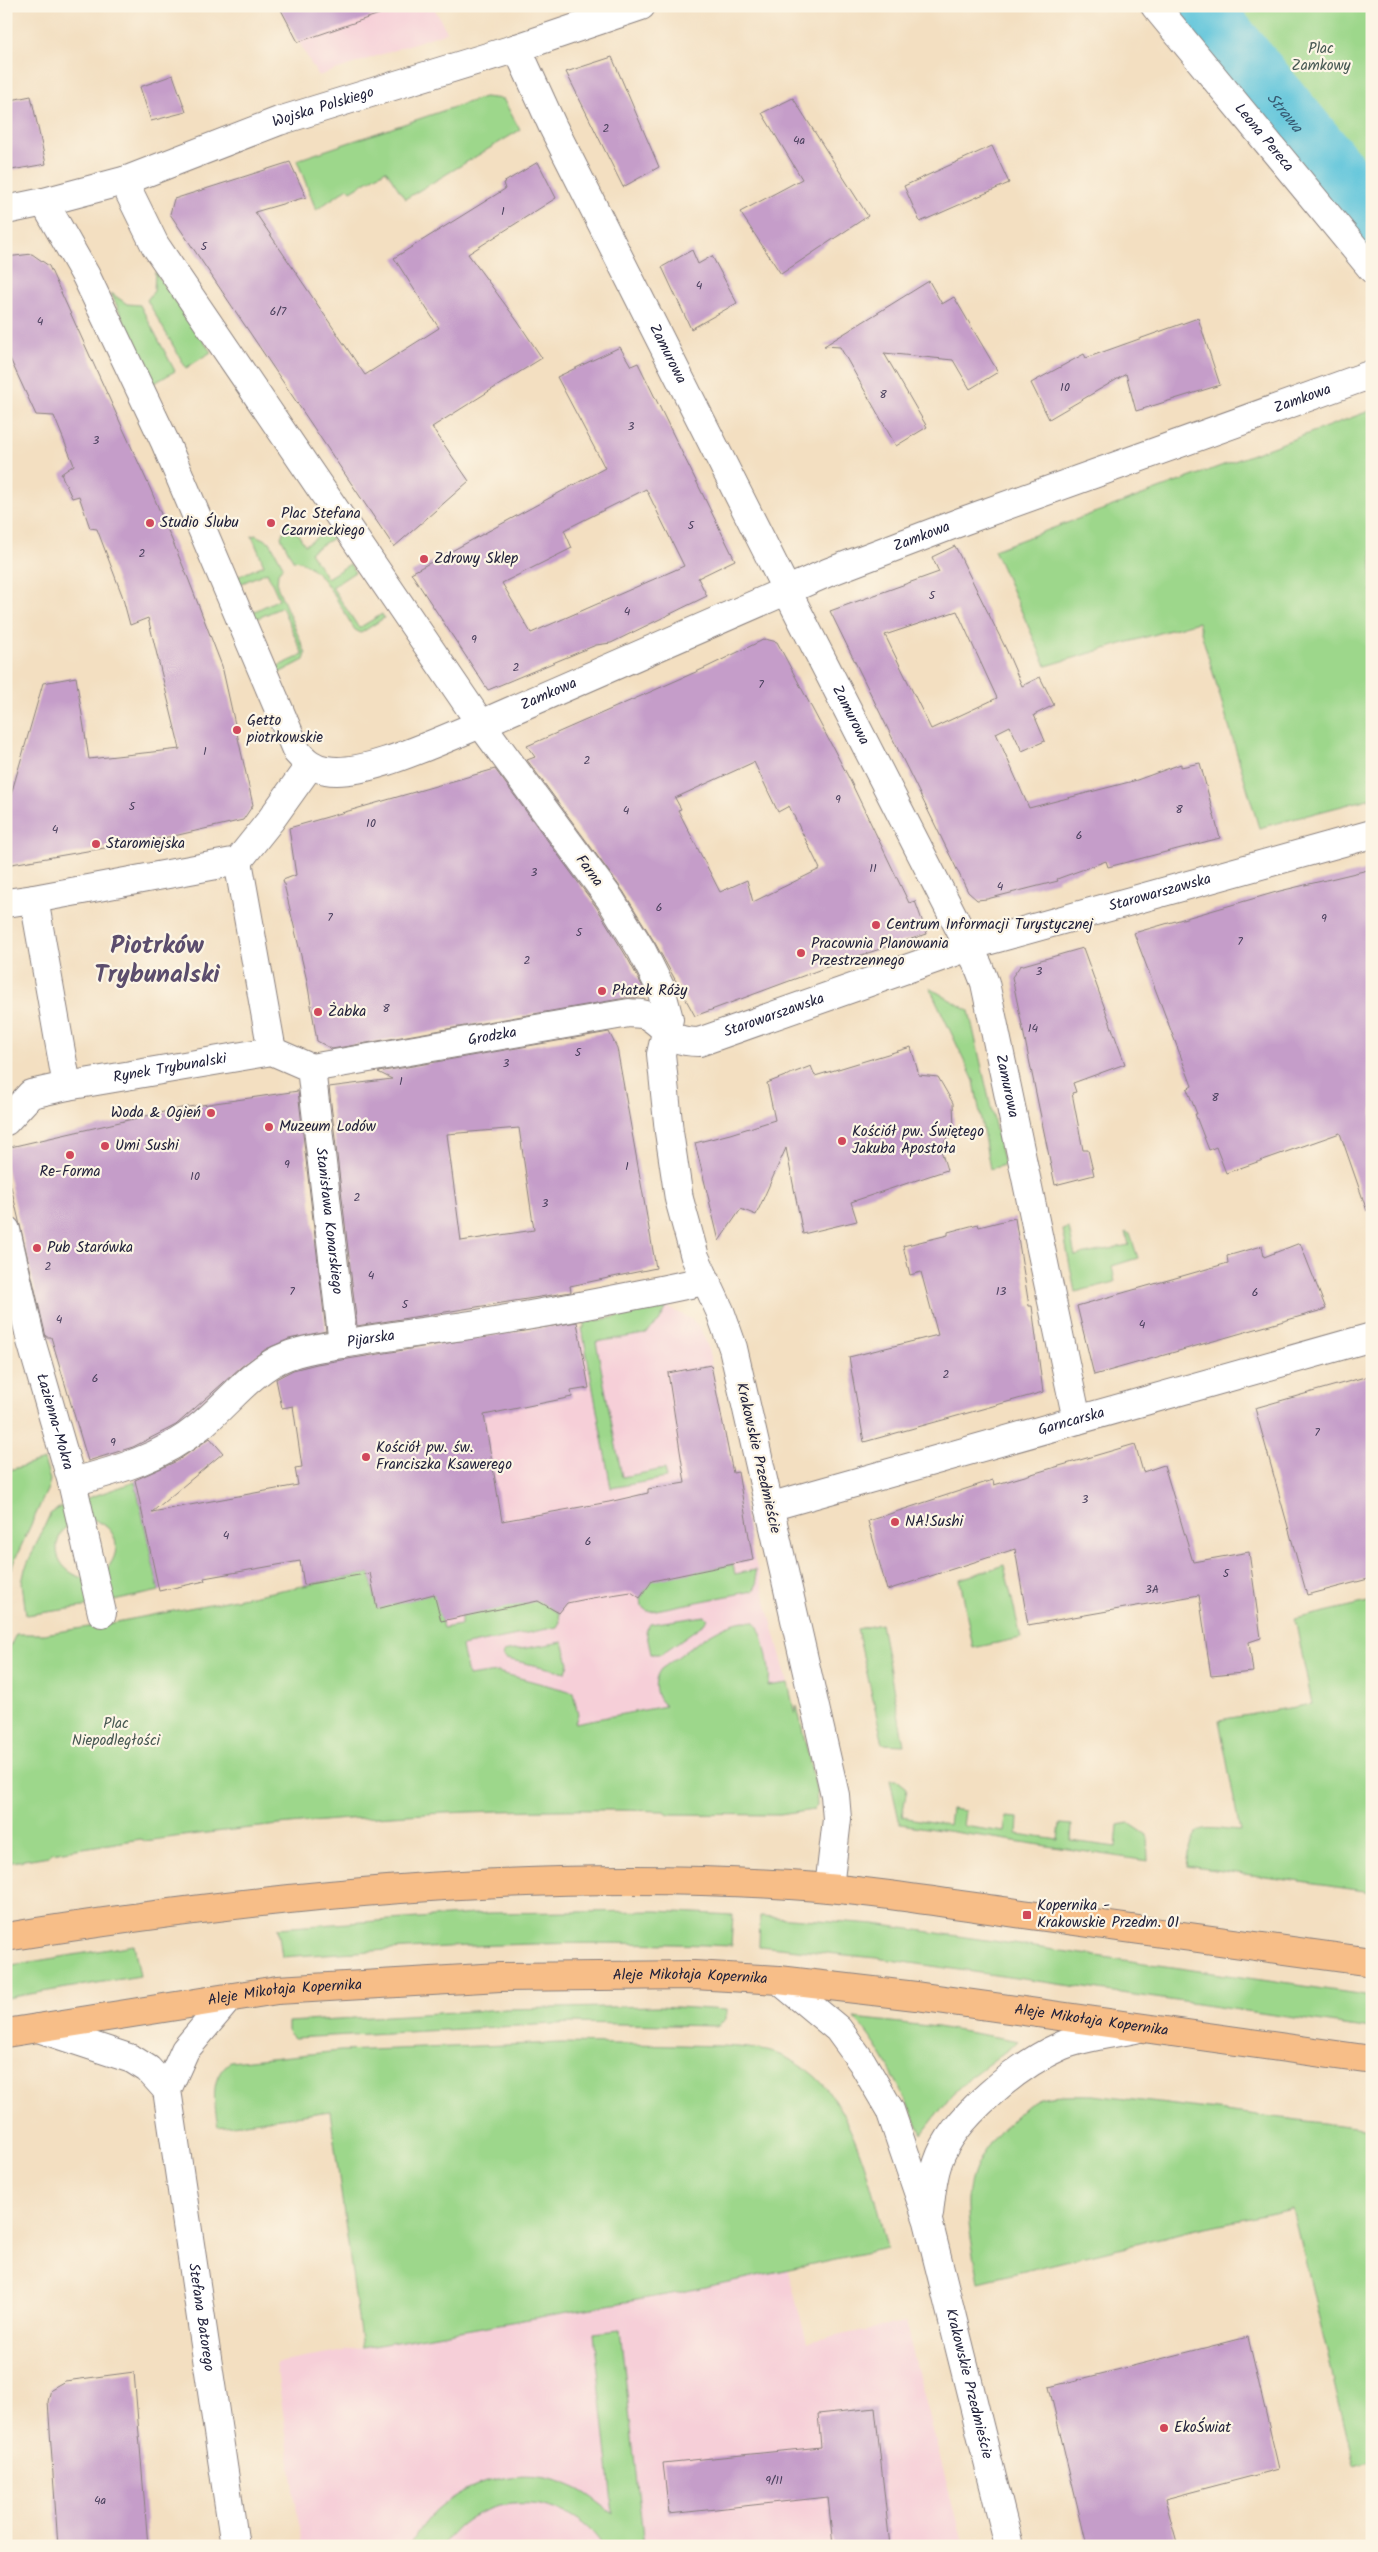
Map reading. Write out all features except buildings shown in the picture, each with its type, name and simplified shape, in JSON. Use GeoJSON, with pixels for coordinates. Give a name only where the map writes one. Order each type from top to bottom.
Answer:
{"type":"FeatureCollection","features":[{"type":"Feature","properties":{"kind":"main road"},"geometry":{"type":"LineString","coordinates":[[6,1937],[149,1914],[396,1890],[573,1880],[749,1883],[829,1888],[1372,1962]]}},
{"type":"Feature","properties":{"kind":"main road","name":"Aleje Mikołaja Kopernika"},"geometry":{"type":"LineString","coordinates":[[6,2033],[277,1990],[500,1978],[694,1975],[779,1980],[1146,2027],[1372,2060]]}},
{"type":"Feature","properties":{"kind":"street","name":"Wojska Polskiego"},"geometry":{"type":"LineString","coordinates":[[6,210],[127,180],[279,121],[517,48],[641,6]]}},
{"type":"Feature","properties":{"kind":"street","name":"Leona Pereca"},"geometry":{"type":"LineString","coordinates":[[1155,6],[1372,269]]}},
{"type":"Feature","properties":{"kind":"street","name":"Zamurowa"},"geometry":{"type":"LineString","coordinates":[[517,48],[553,127],[786,592],[970,946],[985,983],[1077,1420]]}},
{"type":"Feature","properties":{"kind":"street"},"geometry":{"type":"LineString","coordinates":[[44,202],[86,276],[157,424],[297,752],[310,765],[328,771],[353,769],[389,760],[481,724],[155,245],[130,194],[127,180]]}},
{"type":"Feature","properties":{"kind":"street","name":"Zamkowa"},"geometry":{"type":"LineString","coordinates":[[481,724],[829,572],[963,521],[1372,374]]}},
{"type":"Feature","properties":{"kind":"street","name":"Farna"},"geometry":{"type":"LineString","coordinates":[[481,724],[610,899],[661,989],[669,1019],[666,1032]]}},
{"type":"Feature","properties":{"kind":"street"},"geometry":{"type":"LineString","coordinates":[[6,903],[238,861],[270,821],[310,765]]}},
{"type":"Feature","properties":{"kind":"street","name":"Starowarszawska"},"geometry":{"type":"LineString","coordinates":[[666,1032],[681,1040],[699,1042],[970,946],[1372,834]]}},
{"type":"Feature","properties":{"kind":"street"},"geometry":{"type":"LineString","coordinates":[[238,861],[272,1051],[311,1068]]}},
{"type":"Feature","properties":{"kind":"street"},"geometry":{"type":"LineString","coordinates":[[34,899],[67,1086]]}},
{"type":"Feature","properties":{"kind":"street","name":"Grodzka"},"geometry":{"type":"LineString","coordinates":[[311,1068],[629,1013],[647,1015],[666,1032]]}},
{"type":"Feature","properties":{"kind":"street","name":"Krakowskie Przedmieście"},"geometry":{"type":"LineString","coordinates":[[666,1032],[661,1054],[669,1132],[688,1238],[704,1281],[720,1311],[733,1348],[836,1801],[836,1824],[829,1888]]}},
{"type":"Feature","properties":{"kind":"street","name":"Rynek Trybunalski"},"geometry":{"type":"LineString","coordinates":[[6,1121],[31,1094],[67,1086],[272,1051]]}},
{"type":"Feature","properties":{"kind":"street","name":"Stanisława Konarskiego"},"geometry":{"type":"LineString","coordinates":[[311,1068],[343,1344]]}},
{"type":"Feature","properties":{"kind":"street","name":"Łazienna-Mokra"},"geometry":{"type":"LineString","coordinates":[[6,1230],[31,1341],[72,1482],[102,1613]]}},
{"type":"Feature","properties":{"kind":"street","name":"Pijarska"},"geometry":{"type":"LineString","coordinates":[[72,1482],[124,1466],[176,1444],[200,1427],[274,1361],[312,1348],[478,1324],[704,1281]]}},
{"type":"Feature","properties":{"kind":"street","name":"Garncarska"},"geometry":{"type":"LineString","coordinates":[[769,1507],[1372,1337]]}},
{"type":"Feature","properties":{"kind":"street","name":"Krakowskie Przedmieście"},"geometry":{"type":"LineString","coordinates":[[779,1980],[838,2029],[862,2062],[890,2110],[928,2221],[1009,2546]]}},
{"type":"Feature","properties":{"kind":"street"},"geometry":{"type":"LineString","coordinates":[[38,2028],[132,2059],[148,2069],[167,2090],[185,2050],[229,1998]]}},
{"type":"Feature","properties":{"kind":"street","name":"Krakowskie Przedmieście"},"geometry":{"type":"LineString","coordinates":[[928,2221],[938,2161],[947,2143],[978,2105],[1016,2072],[1061,2046],[1087,2038],[1146,2027]]}},
{"type":"Feature","properties":{"kind":"street","name":"Stefana Batorego"},"geometry":{"type":"LineString","coordinates":[[167,2090],[235,2546]]}},
{"type":"Feature","properties":{"kind":"shaded area"},"geometry":{"type":"Polygon","coordinates":[[[279,6],[433,6],[447,32],[318,76],[279,6]]]}},
{"type":"Feature","properties":{"kind":"shaded area"},"geometry":{"type":"Polygon","coordinates":[[[667,1307],[691,1319],[700,1328],[707,1344],[728,1445],[731,1467],[729,1474],[738,1472],[743,1497],[733,1499],[743,1551],[752,1549],[788,1683],[469,1742],[439,1610],[484,1340],[560,1333],[584,1328],[584,1323],[667,1307]]]}},
{"type":"Feature","properties":{"kind":"shaded area"},"geometry":{"type":"Polygon","coordinates":[[[787,2268],[807,2342],[905,2322],[963,2546],[302,2546],[276,2363],[677,2293],[787,2268]]]}},
{"type":"Feature","properties":{"kind":"green space"},"geometry":{"type":"Polygon","coordinates":[[[1168,6],[1182,6],[1372,233],[1372,253],[1168,6]]]}},
{"type":"Feature","properties":{"kind":"green space","name":"Plac Zamkowy"},"geometry":{"type":"Polygon","coordinates":[[[1213,6],[1372,6],[1372,196],[1366,189],[1213,6]]]}},
{"type":"Feature","properties":{"kind":"green space"},"geometry":{"type":"Polygon","coordinates":[[[484,97],[503,99],[520,130],[405,199],[386,170],[351,191],[348,188],[316,210],[297,160],[484,97]]]}},
{"type":"Feature","properties":{"kind":"green space"},"geometry":{"type":"Polygon","coordinates":[[[155,272],[211,352],[186,368],[147,300],[154,291],[155,272]]]}},
{"type":"Feature","properties":{"kind":"green space"},"geometry":{"type":"Polygon","coordinates":[[[111,293],[127,304],[140,305],[175,371],[153,384],[111,293]]]}},
{"type":"Feature","properties":{"kind":"green space"},"geometry":{"type":"Polygon","coordinates":[[[1372,410],[1372,798],[1259,828],[1198,622],[1046,666],[994,550],[1372,410]]]}},
{"type":"Feature","properties":{"kind":"green space"},"geometry":{"type":"Polygon","coordinates":[[[289,520],[305,545],[328,530],[333,538],[310,552],[327,578],[350,564],[355,572],[332,587],[359,628],[382,614],[384,618],[361,633],[355,630],[321,577],[303,562],[293,560],[281,537],[289,520]]]}},
{"type":"Feature","properties":{"kind":"green space"},"geometry":{"type":"Polygon","coordinates":[[[255,535],[270,542],[283,566],[278,572],[277,586],[306,654],[304,660],[277,674],[274,668],[303,655],[282,607],[254,620],[251,613],[279,599],[267,572],[240,584],[237,577],[264,565],[252,536],[255,535]]]}},
{"type":"Feature","properties":{"kind":"green space"},"geometry":{"type":"Polygon","coordinates":[[[930,988],[969,1011],[1004,1165],[990,1169],[974,1081],[930,988]]]}},
{"type":"Feature","properties":{"kind":"green space"},"geometry":{"type":"Polygon","coordinates":[[[1069,1228],[1075,1256],[1129,1245],[1126,1232],[1130,1234],[1138,1258],[1112,1266],[1115,1282],[1075,1292],[1063,1230],[1069,1228]]]}},
{"type":"Feature","properties":{"kind":"green space"},"geometry":{"type":"Polygon","coordinates":[[[667,1307],[659,1322],[645,1334],[596,1342],[622,1477],[665,1469],[666,1478],[611,1488],[582,1328],[584,1328],[584,1323],[667,1307]]]}},
{"type":"Feature","properties":{"kind":"green space"},"geometry":{"type":"Polygon","coordinates":[[[44,1460],[50,1480],[48,1488],[10,1570],[6,1570],[6,1471],[44,1460]]]}},
{"type":"Feature","properties":{"kind":"green space"},"geometry":{"type":"Polygon","coordinates":[[[135,1482],[159,1591],[109,1602],[102,1574],[114,1557],[115,1541],[112,1533],[106,1527],[88,1518],[85,1499],[135,1482]]]}},
{"type":"Feature","properties":{"kind":"green space"},"geometry":{"type":"Polygon","coordinates":[[[65,1504],[70,1523],[59,1539],[58,1555],[61,1563],[67,1569],[84,1578],[91,1606],[26,1615],[22,1583],[25,1569],[50,1514],[65,1504]]]}},
{"type":"Feature","properties":{"kind":"green space"},"geometry":{"type":"Polygon","coordinates":[[[733,1565],[735,1574],[755,1570],[757,1584],[753,1591],[651,1611],[647,1611],[641,1606],[640,1598],[647,1588],[638,1582],[733,1565]]]}},
{"type":"Feature","properties":{"kind":"green space"},"geometry":{"type":"Polygon","coordinates":[[[1004,1565],[1021,1638],[973,1648],[960,1579],[1004,1565]]]}},
{"type":"Feature","properties":{"kind":"green space","name":"Plac Niepodległości"},"geometry":{"type":"Polygon","coordinates":[[[370,1573],[377,1608],[445,1591],[439,1610],[443,1628],[461,1625],[461,1617],[465,1615],[555,1597],[549,1607],[559,1613],[560,1622],[557,1627],[462,1646],[468,1676],[497,1672],[573,1692],[578,1714],[575,1723],[666,1706],[659,1699],[655,1684],[661,1669],[693,1645],[719,1629],[744,1621],[755,1622],[761,1634],[766,1653],[769,1673],[768,1686],[788,1683],[795,1714],[797,1706],[816,1789],[817,1806],[813,1810],[780,1815],[669,1814],[664,1811],[534,1810],[404,1815],[274,1825],[145,1841],[141,1839],[51,1853],[49,1856],[6,1863],[6,1655],[16,1634],[44,1634],[101,1625],[370,1573]]]}},
{"type":"Feature","properties":{"kind":"green space"},"geometry":{"type":"Polygon","coordinates":[[[1372,1601],[1372,1892],[1187,1866],[1192,1841],[1201,1830],[1240,1831],[1219,1720],[1312,1704],[1295,1619],[1372,1601]]]}},
{"type":"Feature","properties":{"kind":"green space"},"geometry":{"type":"Polygon","coordinates":[[[705,1616],[708,1619],[705,1623],[661,1654],[651,1654],[646,1631],[650,1624],[705,1616]]]}},
{"type":"Feature","properties":{"kind":"green space"},"geometry":{"type":"Polygon","coordinates":[[[881,1624],[904,1745],[883,1744],[857,1629],[881,1624]]]}},
{"type":"Feature","properties":{"kind":"green space"},"geometry":{"type":"Polygon","coordinates":[[[563,1642],[569,1663],[566,1672],[506,1659],[503,1656],[504,1652],[508,1651],[563,1642]]]}},
{"type":"Feature","properties":{"kind":"green space"},"geometry":{"type":"Polygon","coordinates":[[[890,1780],[897,1780],[907,1788],[902,1817],[949,1825],[951,1809],[965,1811],[963,1826],[1004,1832],[1006,1817],[1018,1818],[1017,1834],[1058,1840],[1060,1824],[1072,1825],[1071,1841],[1116,1847],[1118,1825],[1129,1823],[1147,1835],[1148,1861],[900,1824],[890,1780]]]}},
{"type":"Feature","properties":{"kind":"green space"},"geometry":{"type":"Polygon","coordinates":[[[656,1911],[733,1915],[731,1946],[619,1943],[506,1945],[282,1957],[278,1928],[489,1913],[656,1911]]]}},
{"type":"Feature","properties":{"kind":"green space"},"geometry":{"type":"Polygon","coordinates":[[[760,1916],[875,1924],[1372,1996],[1372,2029],[876,1958],[759,1946],[760,1916]]]}},
{"type":"Feature","properties":{"kind":"green space"},"geometry":{"type":"Polygon","coordinates":[[[134,1945],[140,1976],[6,1998],[6,1966],[134,1945]]]}},
{"type":"Feature","properties":{"kind":"green space"},"geometry":{"type":"Polygon","coordinates":[[[659,2006],[726,2010],[726,2019],[717,2026],[573,2023],[294,2038],[288,2032],[288,2022],[505,2009],[659,2006]]]}},
{"type":"Feature","properties":{"kind":"green space"},"geometry":{"type":"Polygon","coordinates":[[[854,2018],[937,2027],[1019,2041],[971,2077],[952,2095],[922,2134],[884,2059],[875,2044],[854,2018]]]}},
{"type":"Feature","properties":{"kind":"green space"},"geometry":{"type":"Polygon","coordinates":[[[562,2043],[745,2048],[775,2053],[800,2065],[815,2076],[827,2089],[849,2126],[864,2165],[887,2248],[677,2293],[362,2348],[330,2111],[218,2127],[215,2092],[218,2076],[223,2068],[230,2062],[340,2051],[562,2043]]]}},
{"type":"Feature","properties":{"kind":"green space"},"geometry":{"type":"Polygon","coordinates":[[[1056,2095],[1093,2095],[1372,2129],[1372,2460],[1354,2465],[1293,2209],[1201,2228],[979,2282],[968,2215],[968,2196],[979,2160],[992,2142],[1034,2100],[1056,2095]]]}},
{"type":"Feature","properties":{"kind":"green space"},"geometry":{"type":"Polygon","coordinates":[[[620,2330],[644,2546],[603,2546],[587,2528],[568,2514],[546,2506],[523,2504],[499,2506],[477,2514],[458,2527],[443,2546],[410,2546],[422,2526],[438,2508],[457,2495],[479,2484],[502,2478],[525,2476],[549,2479],[577,2489],[613,2513],[594,2333],[620,2330]]]}},
{"type":"Feature","properties":{"kind":"waterway","name":"Strawa"},"geometry":{"type":"LineString","coordinates":[[1197,6],[1372,219]]}},
{"type":"Feature","properties":{"kind":"place","name":"Studio Ślubu"},"geometry":{"type":"Point","coordinates":[150,523]}},
{"type":"Feature","properties":{"kind":"place","name":"Plac Stefana Czarnieckiego"},"geometry":{"type":"Point","coordinates":[271,523]}},
{"type":"Feature","properties":{"kind":"place","name":"Zdrowy Sklep"},"geometry":{"type":"Point","coordinates":[424,559]}},
{"type":"Feature","properties":{"kind":"place","name":"Getto piotrkowskie"},"geometry":{"type":"Point","coordinates":[237,730]}},
{"type":"Feature","properties":{"kind":"place","name":"Staromiejska"},"geometry":{"type":"Point","coordinates":[96,844]}},
{"type":"Feature","properties":{"kind":"place","name":"Centrum Informacji Turystycznej"},"geometry":{"type":"Point","coordinates":[876,925]}},
{"type":"Feature","properties":{"kind":"place","name":"Pracownia Planowania Przestrzennego"},"geometry":{"type":"Point","coordinates":[801,953]}},
{"type":"Feature","properties":{"kind":"place","name":"Płatek Róży"},"geometry":{"type":"Point","coordinates":[602,991]}},
{"type":"Feature","properties":{"kind":"place","name":"Żabka"},"geometry":{"type":"Point","coordinates":[318,1012]}},
{"type":"Feature","properties":{"kind":"place","name":"Woda & Ogień"},"geometry":{"type":"Point","coordinates":[211,1113]}},
{"type":"Feature","properties":{"kind":"place","name":"Muzeum Lodów"},"geometry":{"type":"Point","coordinates":[269,1127]}},
{"type":"Feature","properties":{"kind":"place","name":"Kościół pw. Świętego Jakuba Apostoła"},"geometry":{"type":"Point","coordinates":[842,1141]}},
{"type":"Feature","properties":{"kind":"place","name":"Umi Sushi"},"geometry":{"type":"Point","coordinates":[105,1146]}},
{"type":"Feature","properties":{"kind":"place","name":"Re-Forma"},"geometry":{"type":"Point","coordinates":[70,1155]}},
{"type":"Feature","properties":{"kind":"place","name":"Pub Starówka"},"geometry":{"type":"Point","coordinates":[37,1248]}},
{"type":"Feature","properties":{"kind":"place","name":"Kościół pw. św. Franciszka Ksawerego"},"geometry":{"type":"Point","coordinates":[366,1457]}},
{"type":"Feature","properties":{"kind":"place","name":"NA!Sushi"},"geometry":{"type":"Point","coordinates":[895,1522]}},
{"type":"Feature","properties":{"kind":"place","name":"Kopernika - Krakowskie Przedm. 01"},"geometry":{"type":"Point","coordinates":[1027,1915]}},
{"type":"Feature","properties":{"kind":"place","name":"EkoŚwiat"},"geometry":{"type":"Point","coordinates":[1164,2428]}},
{"type":"Feature","properties":{"kind":"district","name":"Piotrków Trybunalski"},"geometry":{"type":"Point","coordinates":[157,960]}}]}
